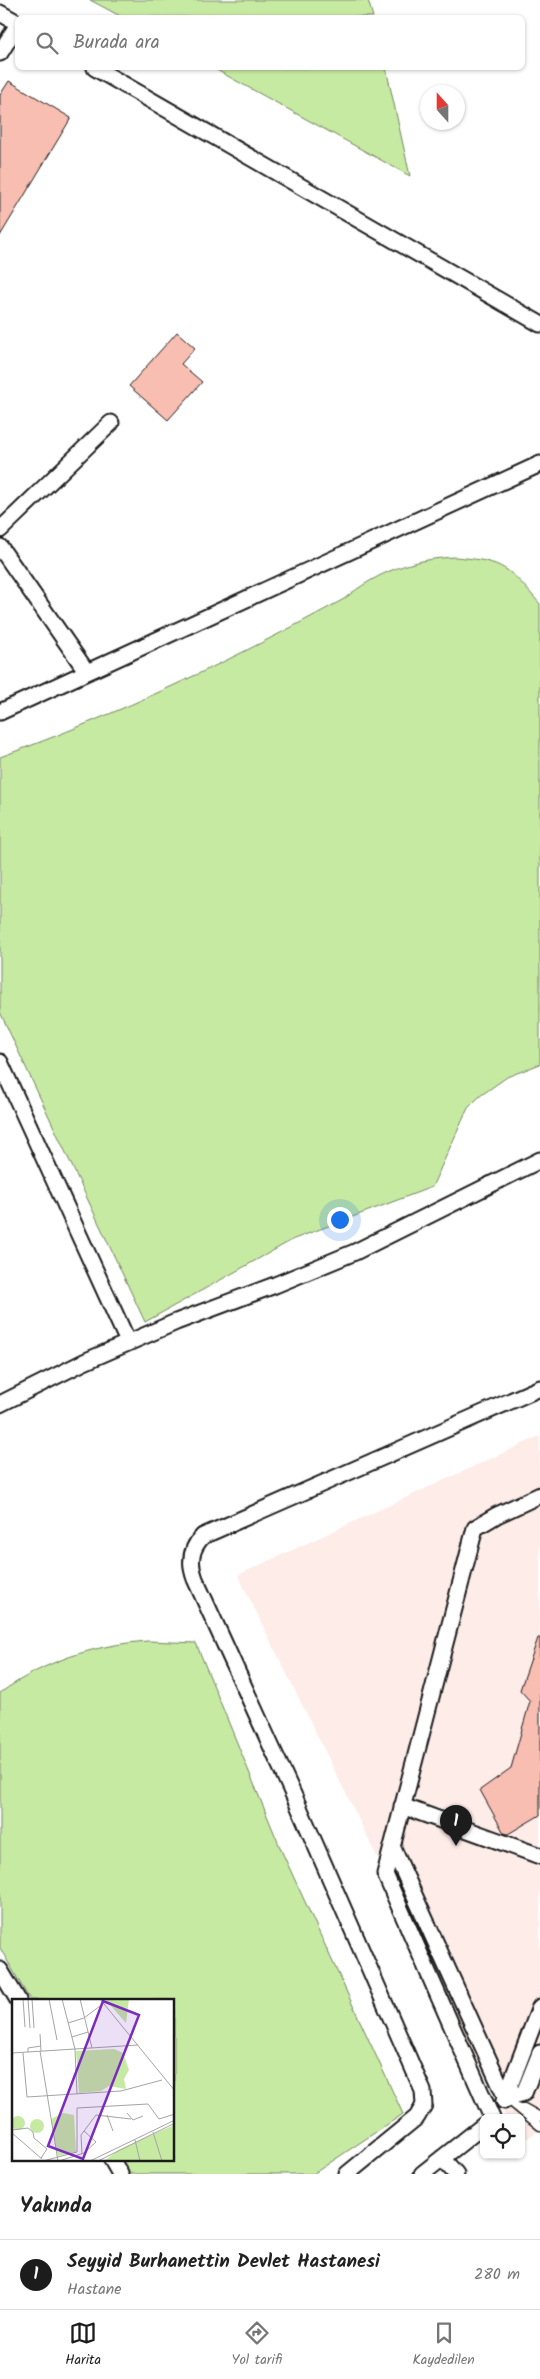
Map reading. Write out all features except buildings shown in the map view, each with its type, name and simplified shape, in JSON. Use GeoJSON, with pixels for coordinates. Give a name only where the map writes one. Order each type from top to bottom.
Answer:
{"type":"FeatureCollection","features":[{"type":"Feature","properties":{"kind":"street"},"geometry":{"type":"LineString","coordinates":[[0,13],[15,21]]}},
{"type":"Feature","properties":{"kind":"street"},"geometry":{"type":"LineString","coordinates":[[0,53],[15,28]]}},
{"type":"Feature","properties":{"kind":"street"},"geometry":{"type":"LineString","coordinates":[[98,70],[540,324]]}},
{"type":"Feature","properties":{"kind":"street"},"geometry":{"type":"LineString","coordinates":[[0,530],[111,423]]}},
{"type":"Feature","properties":{"kind":"street"},"geometry":{"type":"LineString","coordinates":[[0,712],[540,464]]}},
{"type":"Feature","properties":{"kind":"street"},"geometry":{"type":"LineString","coordinates":[[0,547],[87,672]]}},
{"type":"Feature","properties":{"kind":"street"},"geometry":{"type":"LineString","coordinates":[[0,1062],[128,1342]]}},
{"type":"Feature","properties":{"kind":"street"},"geometry":{"type":"LineString","coordinates":[[0,1404],[128,1342],[355,1252],[540,1160]]}},
{"type":"Feature","properties":{"kind":"street"},"geometry":{"type":"LineString","coordinates":[[347,2174],[418,2117],[424,2105],[423,2091],[298,1805],[195,1580],[192,1571],[192,1553],[203,1536],[540,1388]]}},
{"type":"Feature","properties":{"kind":"street"},"geometry":{"type":"LineString","coordinates":[[490,2114],[385,1874],[475,1528],[520,1503],[540,1495]]}},
{"type":"Feature","properties":{"kind":"street"},"geometry":{"type":"LineString","coordinates":[[402,1806],[540,1856]]}},
{"type":"Feature","properties":{"kind":"street"},"geometry":{"type":"LineString","coordinates":[[392,1846],[506,2098]]}},
{"type":"Feature","properties":{"kind":"street"},"geometry":{"type":"LineString","coordinates":[[0,1970],[17,1999]]}},
{"type":"Feature","properties":{"kind":"street"},"geometry":{"type":"LineString","coordinates":[[495,2114],[506,2098],[540,2007]]}},
{"type":"Feature","properties":{"kind":"street"},"geometry":{"type":"LineString","coordinates":[[506,2098],[524,2093],[540,2053]]}},
{"type":"Feature","properties":{"kind":"street"},"geometry":{"type":"LineString","coordinates":[[422,2174],[480,2128]]}},
{"type":"Feature","properties":{"kind":"street"},"geometry":{"type":"LineString","coordinates":[[442,2158],[456,2174]]}},
{"type":"Feature","properties":{"kind":"street"},"geometry":{"type":"LineString","coordinates":[[113,2162],[120,2174]]}},
{"type":"Feature","properties":{"kind":"lane"},"geometry":{"type":"LineString","coordinates":[[506,2098],[540,2117]]}},
{"type":"Feature","properties":{"kind":"lane"},"geometry":{"type":"LineString","coordinates":[[506,2098],[540,2126]]}},
{"type":"Feature","properties":{"kind":"shaded area"},"geometry":{"type":"Polygon","coordinates":[[[540,1436],[540,2130],[525,2139],[525,2114],[504,2114],[238,1575],[540,1436]]]}},
{"type":"Feature","properties":{"kind":"green space"},"geometry":{"type":"Polygon","coordinates":[[[90,0],[368,0],[372,15],[118,15],[90,0]]]}},
{"type":"Feature","properties":{"kind":"green space"},"geometry":{"type":"Polygon","coordinates":[[[217,70],[386,70],[410,176],[217,70]]]}},
{"type":"Feature","properties":{"kind":"green space"},"geometry":{"type":"Polygon","coordinates":[[[455,557],[485,561],[505,568],[521,582],[540,604],[540,1064],[507,1077],[480,1096],[468,1108],[432,1187],[294,1239],[145,1322],[0,1012],[0,757],[88,723],[175,685],[302,622],[344,599],[382,574],[410,564],[455,557]]]}},
{"type":"Feature","properties":{"kind":"green space"},"geometry":{"type":"Polygon","coordinates":[[[148,1641],[196,1643],[282,1852],[403,2114],[313,2174],[130,2174],[123,2162],[175,2162],[175,1999],[29,1999],[0,1948],[0,1693],[34,1672],[70,1656],[128,1643],[148,1641]]]}},
{"type":"Feature","properties":{"kind":"place","name":"Seyyid Burhanettin Devlet Hastanesi"},"geometry":{"type":"Point","coordinates":[456,1846]}}]}
